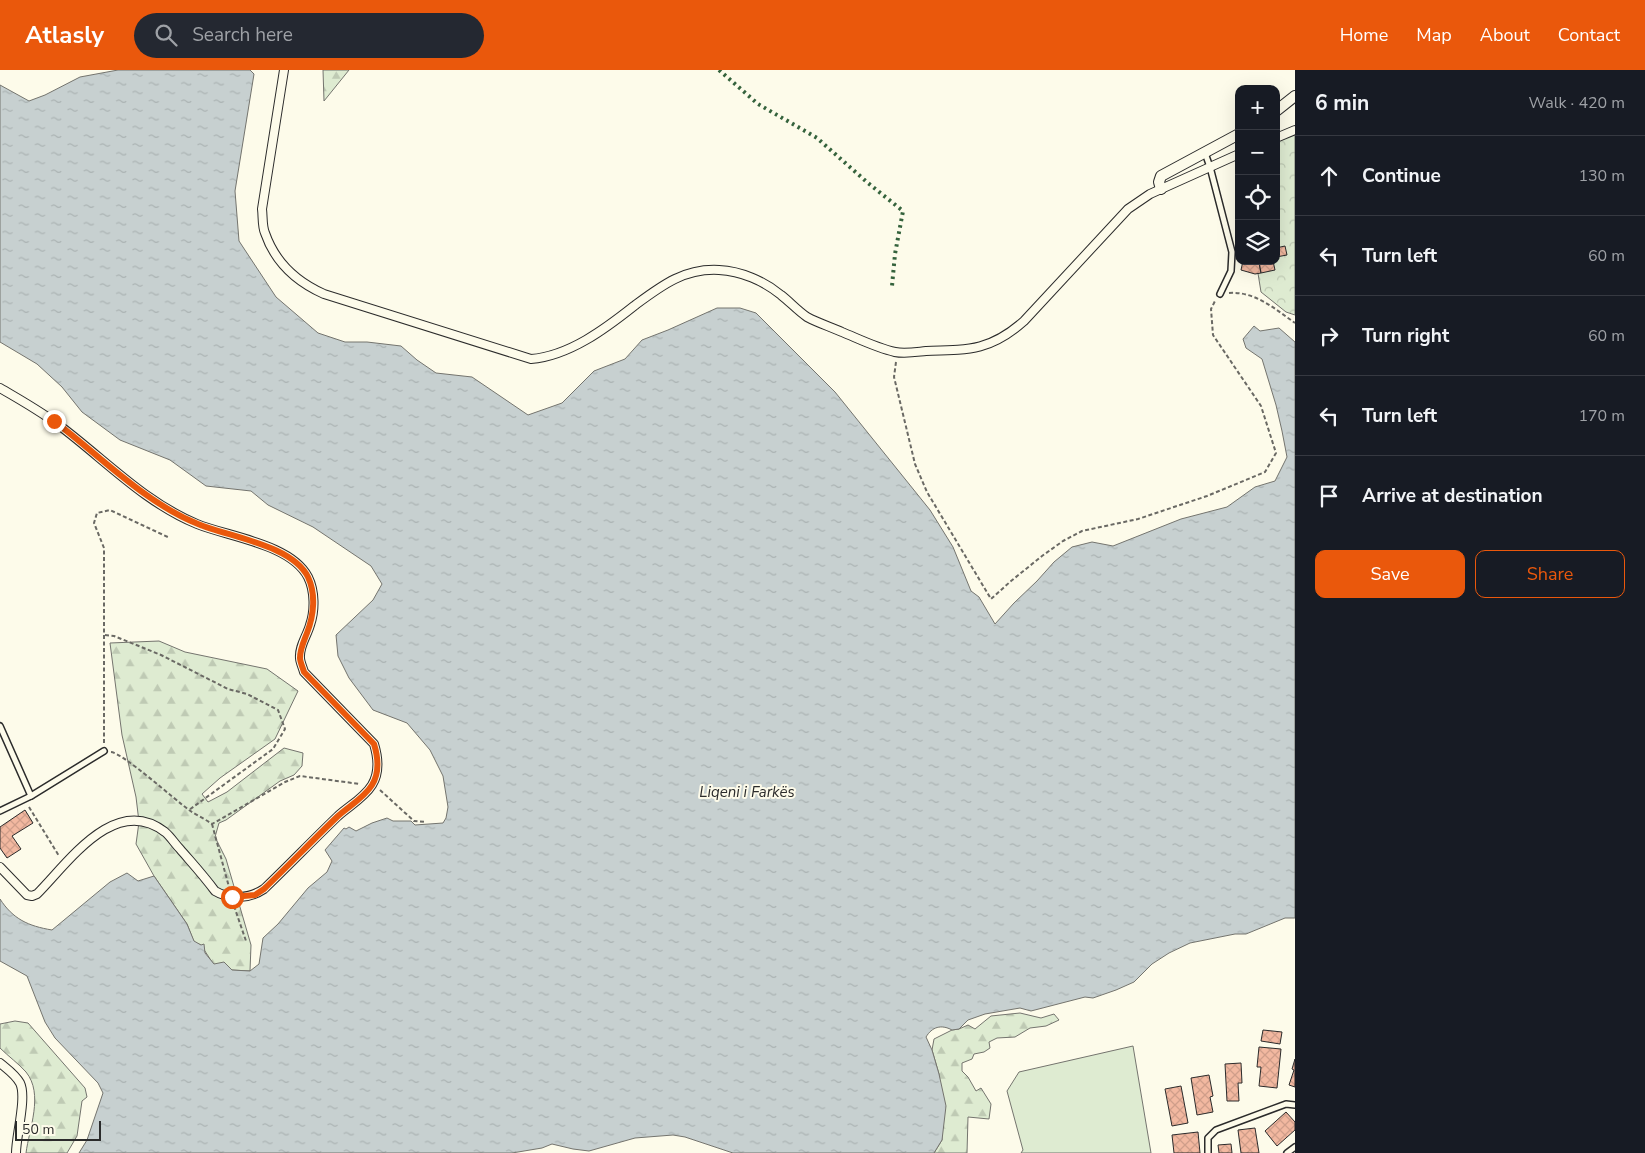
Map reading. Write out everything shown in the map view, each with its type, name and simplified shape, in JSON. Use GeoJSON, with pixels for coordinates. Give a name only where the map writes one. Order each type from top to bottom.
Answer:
{"type":"FeatureCollection","features":[{"type":"Feature","properties":{"kind":"street"},"geometry":{"type":"LineString","coordinates":[[284,70],[262,209],[264,232],[276,256],[290,274],[310,288],[324,294],[531,359],[544,358],[588,339],[658,288],[677,278],[696,271],[720,270],[748,276],[766,284],[809,318],[879,347],[897,352],[956,351],[994,343],[1010,334],[1024,322],[1128,209],[1150,194],[1235,156]]}},
{"type":"Feature","properties":{"kind":"street"},"geometry":{"type":"LineString","coordinates":[[1280,108],[1295,96]]}},
{"type":"Feature","properties":{"kind":"street"},"geometry":{"type":"LineString","coordinates":[[1280,136],[1295,130]]}},
{"type":"Feature","properties":{"kind":"street"},"geometry":{"type":"LineString","coordinates":[[1161,189],[1160,176],[1235,136]]}},
{"type":"Feature","properties":{"kind":"street"},"geometry":{"type":"LineString","coordinates":[[0,388],[54,421],[101,460],[160,504],[197,524],[265,546],[302,566],[309,579],[313,596],[311,624],[301,648],[300,659],[304,672],[374,744],[378,766],[373,784],[365,794],[339,816],[264,889],[255,895],[232,897],[214,891],[166,833],[155,825],[127,820],[95,834],[32,896],[27,895],[0,868]]}},
{"type":"Feature","properties":{"kind":"street"},"geometry":{"type":"LineString","coordinates":[[0,1063],[21,1084],[22,1096],[16,1153]]}},
{"type":"Feature","properties":{"kind":"lane"},"geometry":{"type":"LineString","coordinates":[[1205,153],[1232,252],[1231,271],[1220,294]]}},
{"type":"Feature","properties":{"kind":"lane"},"geometry":{"type":"LineString","coordinates":[[0,726],[28,797]]}},
{"type":"Feature","properties":{"kind":"lane"},"geometry":{"type":"LineString","coordinates":[[0,811],[28,797],[104,751]]}},
{"type":"Feature","properties":{"kind":"lane"},"geometry":{"type":"LineString","coordinates":[[1208,1153],[1208,1138],[1216,1130],[1286,1104],[1295,1105]]}},
{"type":"Feature","properties":{"kind":"lane"},"geometry":{"type":"LineString","coordinates":[[1287,1153],[1295,1146]]}},
{"type":"Feature","properties":{"kind":"path"},"geometry":{"type":"LineString","coordinates":[[897,352],[894,377],[915,464],[932,500],[991,599],[1011,580],[1056,546],[1082,531],[1138,519],[1198,499],[1265,472],[1276,453],[1261,406],[1212,335],[1211,309],[1220,294],[1234,292],[1262,300],[1295,324]]}},
{"type":"Feature","properties":{"kind":"path"},"geometry":{"type":"LineString","coordinates":[[170,538],[110,510],[97,514],[94,523],[104,548],[104,751],[115,752],[189,811],[212,824],[246,941]]}},
{"type":"Feature","properties":{"kind":"path"},"geometry":{"type":"LineString","coordinates":[[105,635],[114,636],[160,655],[228,689],[247,694],[278,710],[286,729],[273,749],[189,811]]}},
{"type":"Feature","properties":{"kind":"path"},"geometry":{"type":"LineString","coordinates":[[212,824],[285,782],[300,776],[354,784],[373,784],[414,821],[426,822]]}},
{"type":"Feature","properties":{"kind":"path"},"geometry":{"type":"LineString","coordinates":[[28,797],[35,818],[64,864]]}},
{"type":"Feature","properties":{"kind":"green space"},"geometry":{"type":"Polygon","coordinates":[[[323,70],[349,70],[324,101],[323,70]]]}},
{"type":"Feature","properties":{"kind":"green space"},"geometry":{"type":"Polygon","coordinates":[[[1295,133],[1295,315],[1286,312],[1261,292],[1257,265],[1280,265],[1280,139],[1295,133]]]}},
{"type":"Feature","properties":{"kind":"green space"},"geometry":{"type":"Polygon","coordinates":[[[159,641],[185,652],[267,669],[298,691],[275,739],[220,778],[202,794],[208,802],[227,792],[284,748],[303,753],[302,766],[294,775],[280,781],[219,823],[215,837],[226,859],[251,945],[250,971],[231,970],[214,965],[201,945],[194,942],[187,924],[154,876],[136,844],[139,822],[136,797],[122,735],[110,643],[159,641]]]}},
{"type":"Feature","properties":{"kind":"green space"},"geometry":{"type":"Polygon","coordinates":[[[1020,1013],[1041,1018],[1054,1014],[1059,1020],[1046,1026],[1030,1028],[1015,1037],[997,1038],[989,1042],[990,1048],[984,1052],[974,1054],[972,1059],[962,1063],[962,1071],[976,1091],[981,1088],[991,1104],[989,1119],[968,1117],[967,1153],[934,1153],[942,1140],[939,1074],[932,1050],[934,1039],[968,1025],[975,1029],[991,1016],[1020,1013]]]}},
{"type":"Feature","properties":{"kind":"green space"},"geometry":{"type":"Polygon","coordinates":[[[15,1021],[28,1023],[85,1088],[87,1097],[82,1101],[77,1136],[67,1153],[26,1153],[34,1112],[34,1091],[26,1072],[0,1048],[0,1024],[15,1021]]]}},
{"type":"Feature","properties":{"kind":"green space"},"geometry":{"type":"Polygon","coordinates":[[[1133,1046],[1151,1153],[1021,1153],[1023,1150],[1007,1091],[1019,1072],[1133,1046]]]}},
{"type":"Feature","properties":{"kind":"water","name":"Liqeni i Farkës"},"geometry":{"type":"Polygon","coordinates":[[[118,70],[250,70],[254,74],[235,191],[239,241],[276,297],[318,333],[345,342],[367,342],[401,346],[436,373],[472,377],[528,415],[562,403],[594,371],[625,359],[642,340],[717,308],[740,308],[756,313],[835,392],[930,510],[953,547],[971,591],[979,597],[995,624],[1054,562],[1072,547],[1092,542],[1113,546],[1181,519],[1227,507],[1255,487],[1275,481],[1287,457],[1282,431],[1262,359],[1246,348],[1243,339],[1254,326],[1260,331],[1279,328],[1295,342],[1295,918],[1285,918],[1246,934],[1235,934],[1190,943],[1152,964],[1134,982],[1093,998],[1085,997],[1031,1011],[1020,1008],[985,1014],[968,1020],[959,1029],[952,1030],[941,1027],[934,1029],[926,1037],[939,1074],[946,1106],[942,1140],[934,1153],[733,1153],[685,1137],[673,1135],[635,1138],[589,1151],[552,1144],[542,1148],[512,1153],[79,1153],[87,1140],[103,1093],[98,1083],[55,1038],[45,1022],[27,976],[0,961],[0,899],[16,917],[28,924],[52,930],[110,882],[127,873],[138,881],[154,876],[187,924],[194,941],[201,945],[204,944],[205,953],[214,964],[224,962],[232,970],[250,971],[259,964],[263,938],[278,924],[308,888],[327,872],[332,861],[325,850],[344,828],[349,827],[356,831],[387,818],[393,821],[411,821],[415,825],[443,823],[448,807],[443,776],[430,750],[407,723],[373,710],[349,678],[338,656],[336,635],[373,600],[382,584],[371,566],[313,527],[268,505],[251,491],[206,486],[170,460],[120,440],[82,412],[62,387],[37,364],[0,342],[0,85],[29,101],[80,77],[118,70]]]}},
{"type":"Feature","properties":{"kind":"building"},"geometry":{"type":"Polygon","coordinates":[[[1285,246],[1287,255],[1280,256],[1280,247],[1285,246]]]}},
{"type":"Feature","properties":{"kind":"building"},"geometry":{"type":"Polygon","coordinates":[[[1242,265],[1259,265],[1261,273],[1255,274],[1241,270],[1242,265]]]}},
{"type":"Feature","properties":{"kind":"building"},"geometry":{"type":"Polygon","coordinates":[[[1260,265],[1274,265],[1275,270],[1261,273],[1260,265]]]}},
{"type":"Feature","properties":{"kind":"building"},"geometry":{"type":"Polygon","coordinates":[[[25,810],[33,823],[12,836],[21,849],[7,858],[0,848],[0,827],[25,810]]]}},
{"type":"Feature","properties":{"kind":"building"},"geometry":{"type":"Polygon","coordinates":[[[1263,1030],[1282,1032],[1280,1044],[1261,1041],[1263,1030]]]}},
{"type":"Feature","properties":{"kind":"building"},"geometry":{"type":"Polygon","coordinates":[[[1259,1047],[1281,1049],[1277,1088],[1259,1086],[1261,1067],[1257,1067],[1259,1047]]]}},
{"type":"Feature","properties":{"kind":"building"},"geometry":{"type":"Polygon","coordinates":[[[1295,1059],[1295,1087],[1289,1085],[1295,1059]]]}},
{"type":"Feature","properties":{"kind":"building"},"geometry":{"type":"Polygon","coordinates":[[[1241,1063],[1242,1083],[1238,1083],[1239,1101],[1227,1101],[1225,1064],[1241,1063]]]}},
{"type":"Feature","properties":{"kind":"building"},"geometry":{"type":"Polygon","coordinates":[[[1209,1075],[1213,1096],[1210,1097],[1213,1112],[1197,1115],[1191,1078],[1209,1075]]]}},
{"type":"Feature","properties":{"kind":"building"},"geometry":{"type":"Polygon","coordinates":[[[1181,1086],[1188,1123],[1172,1126],[1165,1089],[1181,1086]]]}},
{"type":"Feature","properties":{"kind":"building"},"geometry":{"type":"Polygon","coordinates":[[[1286,1112],[1295,1122],[1295,1130],[1277,1146],[1265,1131],[1286,1112]]]}},
{"type":"Feature","properties":{"kind":"building"},"geometry":{"type":"Polygon","coordinates":[[[1255,1128],[1259,1153],[1241,1153],[1238,1130],[1255,1128]]]}},
{"type":"Feature","properties":{"kind":"building"},"geometry":{"type":"Polygon","coordinates":[[[1198,1132],[1200,1153],[1174,1153],[1172,1135],[1198,1132]]]}},
{"type":"Feature","properties":{"kind":"building"},"geometry":{"type":"Polygon","coordinates":[[[1231,1144],[1232,1153],[1219,1153],[1218,1145],[1231,1144]]]}},
{"type":"Feature","properties":{"kind":"hedge"},"geometry":{"type":"LineString","coordinates":[[719,70],[758,104],[817,138],[903,211],[895,254],[892,286]]}},
{"type":"Feature","properties":{"kind":"route"},"geometry":{"type":"LineString","coordinates":[[54,421],[101,460],[160,504],[197,524],[265,546],[302,566],[309,579],[313,596],[311,624],[301,648],[300,659],[304,672],[374,744],[378,766],[373,784],[365,794],[339,816],[264,889],[248,897],[232,897]]}}]}
